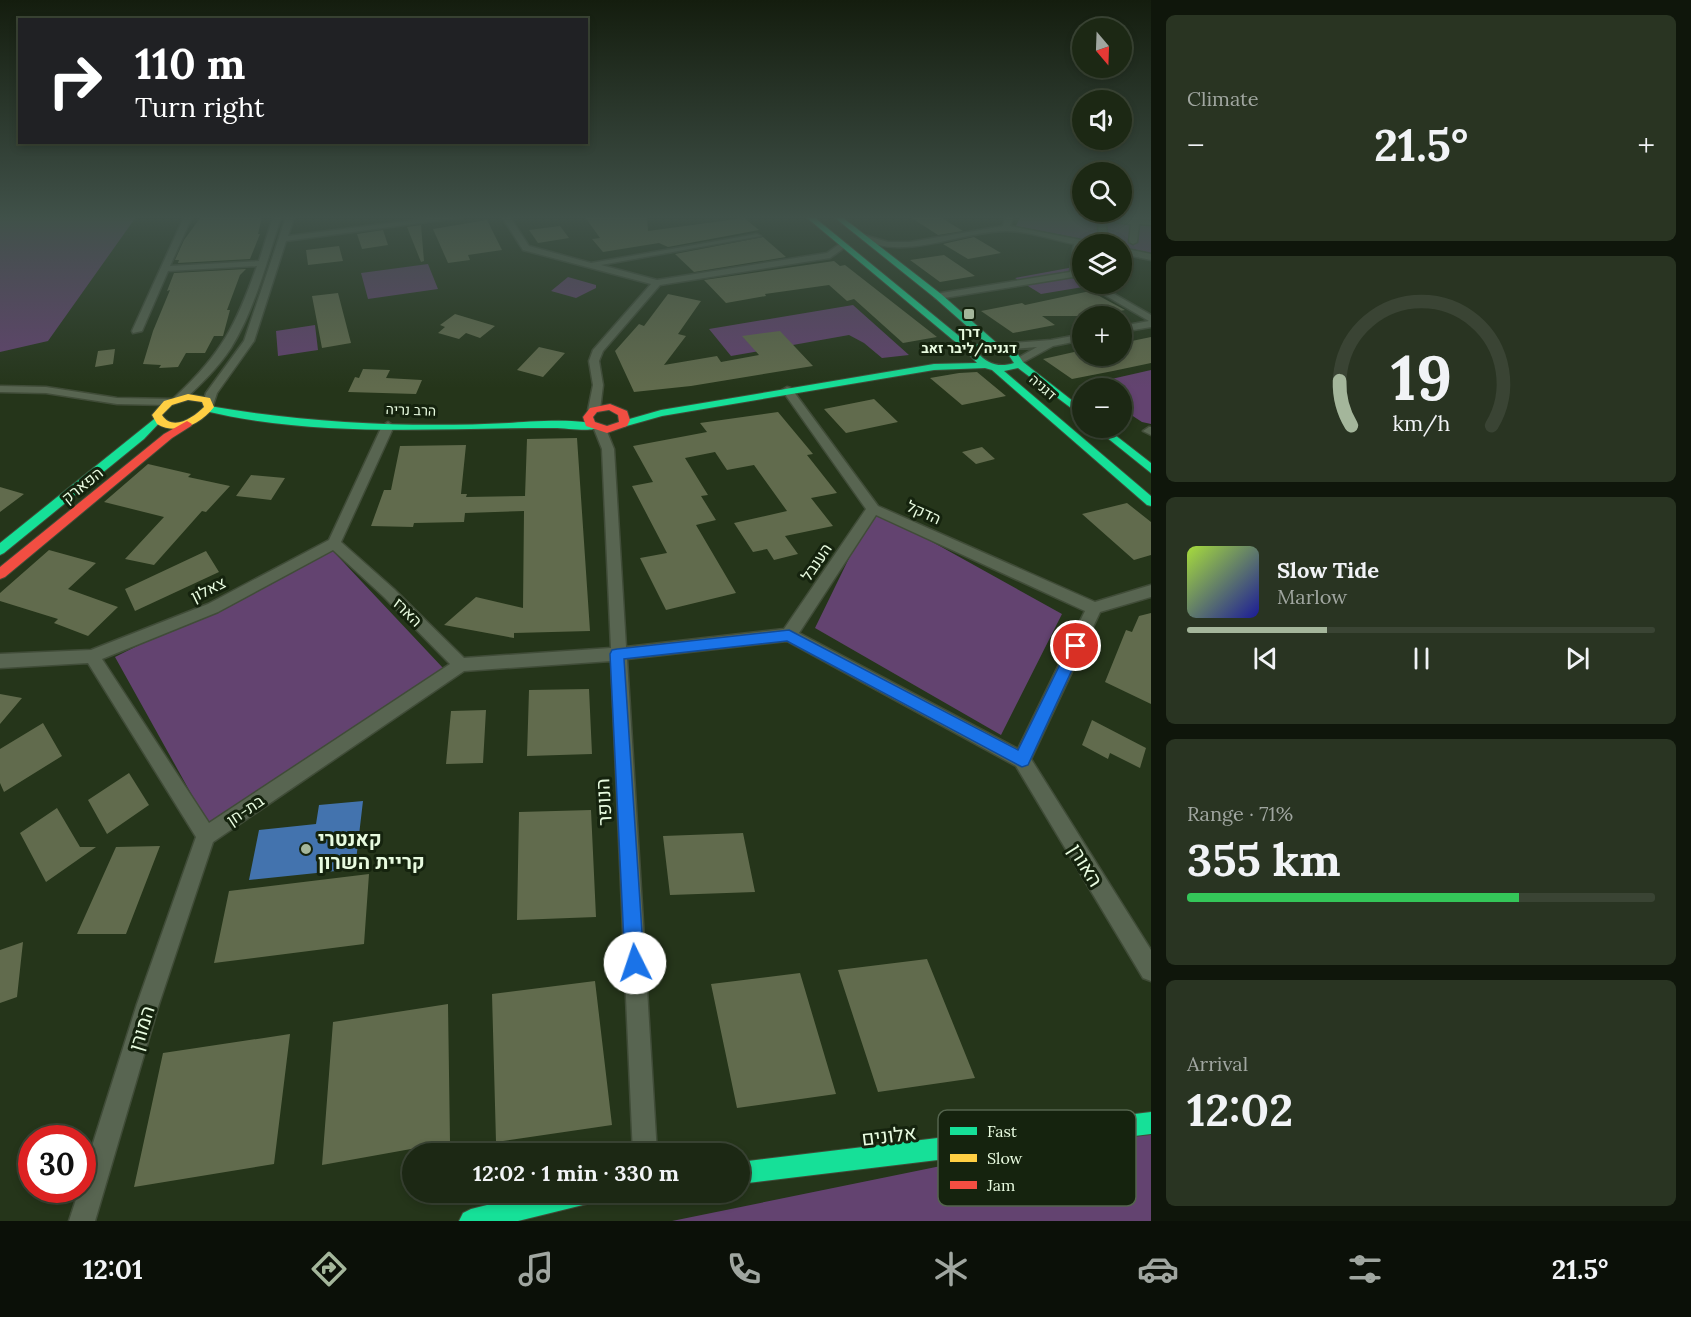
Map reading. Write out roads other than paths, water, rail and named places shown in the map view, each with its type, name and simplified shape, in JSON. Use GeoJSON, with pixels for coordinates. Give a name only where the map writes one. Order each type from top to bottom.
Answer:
{"type":"FeatureCollection","features":[{"type":"Feature","properties":{"kind":"street"},"geometry":{"type":"LineString","coordinates":[[137,331],[161,274]]}},
{"type":"Feature","properties":{"kind":"street"},"geometry":{"type":"LineString","coordinates":[[0,388],[46,390],[117,401],[175,400],[207,373],[231,339],[258,274]]}},
{"type":"Feature","properties":{"kind":"street"},"geometry":{"type":"LineString","coordinates":[[209,406],[212,393],[249,341],[271,274]]}},
{"type":"Feature","properties":{"kind":"street"},"geometry":{"type":"LineString","coordinates":[[624,274],[657,283],[713,274]]}},
{"type":"Feature","properties":{"kind":"street"},"geometry":{"type":"LineString","coordinates":[[879,274],[973,351]]}},
{"type":"Feature","properties":{"kind":"street"},"geometry":{"type":"LineString","coordinates":[[911,274],[999,346]]}},
{"type":"Feature","properties":{"kind":"street"},"geometry":{"type":"LineString","coordinates":[[938,296],[1072,277]]}},
{"type":"Feature","properties":{"kind":"street"},"geometry":{"type":"LineString","coordinates":[[594,420],[598,385],[594,361],[598,350],[657,283]]}},
{"type":"Feature","properties":{"kind":"street"},"geometry":{"type":"LineString","coordinates":[[1108,294],[1151,319]]}},
{"type":"Feature","properties":{"kind":"street"},"geometry":{"type":"LineString","coordinates":[[1132,327],[1151,324]]}},
{"type":"Feature","properties":{"kind":"street"},"geometry":{"type":"LineString","coordinates":[[934,366],[981,346],[1050,344],[1072,339]]}},
{"type":"Feature","properties":{"kind":"street"},"geometry":{"type":"LineString","coordinates":[[594,420],[661,413],[934,366],[1009,369],[1050,344]]}},
{"type":"Feature","properties":{"kind":"street","name":"דגניה"},"geometry":{"type":"LineString","coordinates":[[999,346],[1014,353],[1020,363],[1072,405]]}},
{"type":"Feature","properties":{"kind":"street","name":"דגניה"},"geometry":{"type":"LineString","coordinates":[[973,351],[976,359],[991,367],[1151,502]]}},
{"type":"Feature","properties":{"kind":"street"},"geometry":{"type":"LineString","coordinates":[[598,385],[619,418]]}},
{"type":"Feature","properties":{"kind":"street"},"geometry":{"type":"LineString","coordinates":[[787,390],[873,509]]}},
{"type":"Feature","properties":{"kind":"street","name":"הרב נריה"},"geometry":{"type":"LineString","coordinates":[[175,400],[195,397],[209,406],[254,418]]}},
{"type":"Feature","properties":{"kind":"street","name":"הפארק"},"geometry":{"type":"LineString","coordinates":[[0,550],[140,437],[163,406],[175,400]]}},
{"type":"Feature","properties":{"kind":"street"},"geometry":{"type":"LineString","coordinates":[[117,401],[157,417]]}},
{"type":"Feature","properties":{"kind":"street","name":"הפארק"},"geometry":{"type":"LineString","coordinates":[[0,574],[168,436],[204,416],[209,406]]}},
{"type":"Feature","properties":{"kind":"street","name":"הרב נריה"},"geometry":{"type":"LineString","coordinates":[[157,417],[165,425],[254,418],[388,426],[477,427],[594,420]]}},
{"type":"Feature","properties":{"kind":"street"},"geometry":{"type":"LineString","coordinates":[[594,420],[619,418]]}},
{"type":"Feature","properties":{"kind":"street","name":"הנופר"},"geometry":{"type":"LineString","coordinates":[[619,418],[608,449],[644,1143]]}},
{"type":"Feature","properties":{"kind":"street","name":"הנופר"},"geometry":{"type":"LineString","coordinates":[[594,420],[608,449]]}},
{"type":"Feature","properties":{"kind":"street"},"geometry":{"type":"LineString","coordinates":[[334,543],[388,426]]}},
{"type":"Feature","properties":{"kind":"street"},"geometry":{"type":"LineString","coordinates":[[1112,438],[1151,469]]}},
{"type":"Feature","properties":{"kind":"street","name":"הדקל"},"geometry":{"type":"LineString","coordinates":[[873,509],[1094,608]]}},
{"type":"Feature","properties":{"kind":"street","name":"הענבל"},"geometry":{"type":"LineString","coordinates":[[789,635],[873,509]]}},
{"type":"Feature","properties":{"kind":"street","name":"צאלון"},"geometry":{"type":"LineString","coordinates":[[92,656],[213,608],[334,543]]}},
{"type":"Feature","properties":{"kind":"street","name":"הארז"},"geometry":{"type":"LineString","coordinates":[[334,543],[389,593],[460,665]]}},
{"type":"Feature","properties":{"kind":"street"},"geometry":{"type":"LineString","coordinates":[[460,665],[617,654],[789,635],[1022,760],[1094,608],[1151,591]]}},
{"type":"Feature","properties":{"kind":"street"},"geometry":{"type":"LineString","coordinates":[[0,661],[92,656],[206,836]]}},
{"type":"Feature","properties":{"kind":"street","name":"בת-חן"},"geometry":{"type":"LineString","coordinates":[[206,836],[460,665]]}},
{"type":"Feature","properties":{"kind":"street","name":"האורן"},"geometry":{"type":"LineString","coordinates":[[1022,760],[1151,970]]}},
{"type":"Feature","properties":{"kind":"street","name":"המורן"},"geometry":{"type":"LineString","coordinates":[[82,1221],[148,1004],[206,836]]}},
{"type":"Feature","properties":{"kind":"street","name":"אלונים"},"geometry":{"type":"LineString","coordinates":[[1136,1125],[1151,1123]]}},
{"type":"Feature","properties":{"kind":"street","name":"אלונים"},"geometry":{"type":"LineString","coordinates":[[750,1172],[938,1149]]}},
{"type":"Feature","properties":{"kind":"street"},"geometry":{"type":"LineString","coordinates":[[471,1221],[543,1203]]}},
{"type":"Feature","properties":{"kind":"water","name":"קאנטרי קריית השרון"},"geometry":{"type":"Polygon","coordinates":[[[363,801],[355,869],[249,880],[259,830],[316,824],[319,805],[363,801]]]}},
{"type":"Feature","properties":{"kind":"place","name":"דרך דגניה/ליבר זאב"},"geometry":{"type":"Point","coordinates":[969,314]}},
{"type":"Feature","properties":{"kind":"place","name":"קאנטרי קריית השרון"},"geometry":{"type":"Point","coordinates":[306,849]}}]}
